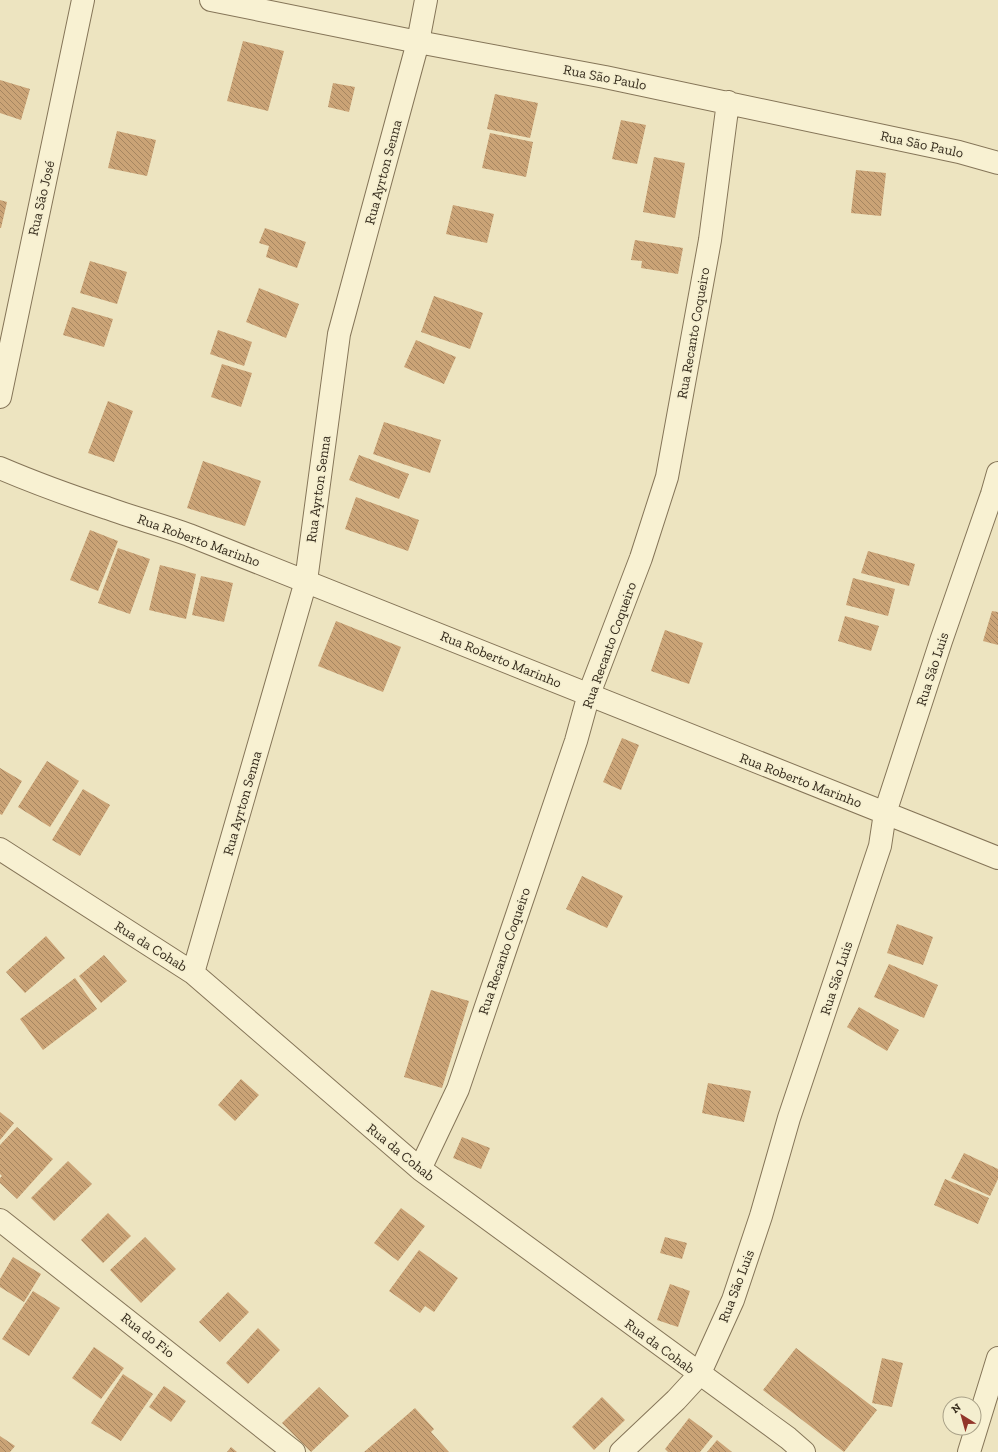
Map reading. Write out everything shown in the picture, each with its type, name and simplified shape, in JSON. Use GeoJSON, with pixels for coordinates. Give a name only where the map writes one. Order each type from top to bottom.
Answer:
{"type":"FeatureCollection","features":[{"type":"Feature","properties":{"kind":"street","name":"Rua São José"},"geometry":{"type":"LineString","coordinates":[[0,396],[21,287],[55,138],[83,0]]}},
{"type":"Feature","properties":{"kind":"street","name":"Rua São Paulo"},"geometry":{"type":"LineString","coordinates":[[211,0],[728,102],[959,152],[998,163]]}},
{"type":"Feature","properties":{"kind":"street","name":"Rua Ayrton Senna"},"geometry":{"type":"LineString","coordinates":[[193,973],[306,581],[339,334],[418,42],[426,0]]}},
{"type":"Feature","properties":{"kind":"street","name":"Rua Recanto Coqueiro"},"geometry":{"type":"LineString","coordinates":[[420,1168],[458,1089],[576,741],[589,694],[641,558],[667,477],[710,240],[728,102]]}},
{"type":"Feature","properties":{"kind":"street","name":"Rua Roberto Marinho"},"geometry":{"type":"LineString","coordinates":[[0,468],[53,490],[165,526],[306,581],[998,858]]}},
{"type":"Feature","properties":{"kind":"street","name":"Rua São Luis"},"geometry":{"type":"LineString","coordinates":[[621,1452],[676,1400],[699,1375],[732,1300],[761,1216],[789,1118],[880,846],[885,813],[998,473]]}},
{"type":"Feature","properties":{"kind":"street","name":"Rua da Cohab"},"geometry":{"type":"LineString","coordinates":[[0,849],[193,973],[420,1168],[699,1375],[788,1438],[804,1452]]}},
{"type":"Feature","properties":{"kind":"street","name":"Rua do Fio"},"geometry":{"type":"LineString","coordinates":[[0,1220],[294,1452]]}},
{"type":"Feature","properties":{"kind":"street"},"geometry":{"type":"LineString","coordinates":[[969,1452],[998,1358]]}},
{"type":"Feature","properties":{"kind":"building"},"geometry":{"type":"Polygon","coordinates":[[[243,41],[284,51],[268,111],[227,101],[243,41]]]}},
{"type":"Feature","properties":{"kind":"building"},"geometry":{"type":"Polygon","coordinates":[[[0,80],[30,89],[21,120],[0,113],[0,80]]]}},
{"type":"Feature","properties":{"kind":"building"},"geometry":{"type":"Polygon","coordinates":[[[333,83],[355,87],[349,112],[328,107],[333,83]]]}},
{"type":"Feature","properties":{"kind":"building"},"geometry":{"type":"Polygon","coordinates":[[[495,94],[538,103],[530,138],[487,129],[495,94]]]}},
{"type":"Feature","properties":{"kind":"building"},"geometry":{"type":"Polygon","coordinates":[[[621,120],[646,125],[637,164],[612,159],[621,120]]]}},
{"type":"Feature","properties":{"kind":"building"},"geometry":{"type":"Polygon","coordinates":[[[117,131],[156,140],[147,176],[108,168],[117,131]]]}},
{"type":"Feature","properties":{"kind":"building"},"geometry":{"type":"Polygon","coordinates":[[[490,133],[533,142],[526,177],[482,168],[490,133]]]}},
{"type":"Feature","properties":{"kind":"building"},"geometry":{"type":"Polygon","coordinates":[[[654,157],[685,163],[675,218],[643,212],[654,157]]]}},
{"type":"Feature","properties":{"kind":"building"},"geometry":{"type":"Polygon","coordinates":[[[856,170],[886,173],[881,216],[851,213],[856,170]]]}},
{"type":"Feature","properties":{"kind":"building"},"geometry":{"type":"Polygon","coordinates":[[[0,200],[7,202],[1,228],[0,228],[0,200]]]}},
{"type":"Feature","properties":{"kind":"building"},"geometry":{"type":"Polygon","coordinates":[[[453,205],[494,214],[487,243],[446,234],[453,205]]]}},
{"type":"Feature","properties":{"kind":"building"},"geometry":{"type":"Polygon","coordinates":[[[265,228],[306,242],[297,268],[266,257],[269,246],[259,243],[265,228]]]}},
{"type":"Feature","properties":{"kind":"building"},"geometry":{"type":"Polygon","coordinates":[[[635,240],[683,248],[678,274],[641,268],[642,261],[631,260],[635,240]]]}},
{"type":"Feature","properties":{"kind":"building"},"geometry":{"type":"Polygon","coordinates":[[[90,261],[127,272],[117,304],[80,293],[90,261]]]}},
{"type":"Feature","properties":{"kind":"building"},"geometry":{"type":"Polygon","coordinates":[[[259,288],[299,304],[286,338],[246,322],[259,288]]]}},
{"type":"Feature","properties":{"kind":"building"},"geometry":{"type":"Polygon","coordinates":[[[434,296],[483,313],[470,349],[421,332],[434,296]]]}},
{"type":"Feature","properties":{"kind":"building"},"geometry":{"type":"Polygon","coordinates":[[[72,307],[113,319],[104,347],[63,335],[72,307]]]}},
{"type":"Feature","properties":{"kind":"building"},"geometry":{"type":"Polygon","coordinates":[[[218,330],[252,342],[244,366],[210,354],[218,330]]]}},
{"type":"Feature","properties":{"kind":"building"},"geometry":{"type":"Polygon","coordinates":[[[416,340],[456,357],[444,384],[404,367],[416,340]]]}},
{"type":"Feature","properties":{"kind":"building"},"geometry":{"type":"Polygon","coordinates":[[[222,364],[252,373],[241,407],[211,397],[222,364]]]}},
{"type":"Feature","properties":{"kind":"building"},"geometry":{"type":"Polygon","coordinates":[[[108,401],[133,411],[114,462],[88,453],[108,401]]]}},
{"type":"Feature","properties":{"kind":"building"},"geometry":{"type":"Polygon","coordinates":[[[384,422],[441,440],[430,473],[373,454],[384,422]]]}},
{"type":"Feature","properties":{"kind":"building"},"geometry":{"type":"Polygon","coordinates":[[[359,455],[409,474],[399,499],[349,480],[359,455]]]}},
{"type":"Feature","properties":{"kind":"building"},"geometry":{"type":"Polygon","coordinates":[[[203,461],[261,481],[245,526],[187,508],[203,461]]]}},
{"type":"Feature","properties":{"kind":"building"},"geometry":{"type":"Polygon","coordinates":[[[356,497],[419,520],[408,551],[345,529],[356,497]]]}},
{"type":"Feature","properties":{"kind":"building"},"geometry":{"type":"Polygon","coordinates":[[[90,530],[118,541],[98,591],[70,580],[90,530]]]}},
{"type":"Feature","properties":{"kind":"building"},"geometry":{"type":"Polygon","coordinates":[[[118,548],[150,559],[130,614],[98,603],[118,548]]]}},
{"type":"Feature","properties":{"kind":"building"},"geometry":{"type":"Polygon","coordinates":[[[868,551],[915,564],[909,586],[861,573],[868,551]]]}},
{"type":"Feature","properties":{"kind":"building"},"geometry":{"type":"Polygon","coordinates":[[[160,565],[196,574],[186,619],[149,610],[160,565]]]}},
{"type":"Feature","properties":{"kind":"building"},"geometry":{"type":"Polygon","coordinates":[[[201,576],[233,583],[224,622],[192,615],[201,576]]]}},
{"type":"Feature","properties":{"kind":"building"},"geometry":{"type":"Polygon","coordinates":[[[853,578],[895,589],[888,616],[846,605],[853,578]]]}},
{"type":"Feature","properties":{"kind":"building"},"geometry":{"type":"Polygon","coordinates":[[[992,611],[998,612],[998,645],[983,641],[992,611]]]}},
{"type":"Feature","properties":{"kind":"building"},"geometry":{"type":"Polygon","coordinates":[[[845,616],[879,626],[871,651],[838,641],[845,616]]]}},
{"type":"Feature","properties":{"kind":"building"},"geometry":{"type":"Polygon","coordinates":[[[336,621],[401,647],[383,692],[318,666],[336,621]]]}},
{"type":"Feature","properties":{"kind":"building"},"geometry":{"type":"Polygon","coordinates":[[[665,630],[703,643],[689,684],[651,671],[665,630]]]}},
{"type":"Feature","properties":{"kind":"building"},"geometry":{"type":"Polygon","coordinates":[[[622,738],[639,745],[621,790],[603,782],[622,738]]]}},
{"type":"Feature","properties":{"kind":"building"},"geometry":{"type":"Polygon","coordinates":[[[47,761],[79,781],[50,827],[18,807],[47,761]]]}},
{"type":"Feature","properties":{"kind":"building"},"geometry":{"type":"Polygon","coordinates":[[[0,768],[22,781],[2,815],[0,814],[0,768]]]}},
{"type":"Feature","properties":{"kind":"building"},"geometry":{"type":"Polygon","coordinates":[[[83,789],[110,805],[80,856],[52,840],[83,789]]]}},
{"type":"Feature","properties":{"kind":"building"},"geometry":{"type":"Polygon","coordinates":[[[582,876],[623,896],[607,928],[566,909],[582,876]]]}},
{"type":"Feature","properties":{"kind":"building"},"geometry":{"type":"Polygon","coordinates":[[[897,924],[933,937],[923,965],[887,953],[897,924]]]}},
{"type":"Feature","properties":{"kind":"building"},"geometry":{"type":"Polygon","coordinates":[[[46,936],[65,958],[25,993],[6,972],[46,936]]]}},
{"type":"Feature","properties":{"kind":"building"},"geometry":{"type":"Polygon","coordinates":[[[104,955],[127,981],[101,1003],[79,976],[104,955]]]}},
{"type":"Feature","properties":{"kind":"building"},"geometry":{"type":"Polygon","coordinates":[[[889,964],[938,985],[924,1018],[874,997],[889,964]]]}},
{"type":"Feature","properties":{"kind":"building"},"geometry":{"type":"Polygon","coordinates":[[[75,978],[97,1009],[43,1050],[20,1019],[75,978]]]}},
{"type":"Feature","properties":{"kind":"building"},"geometry":{"type":"Polygon","coordinates":[[[431,990],[469,1001],[442,1088],[404,1077],[431,990]]]}},
{"type":"Feature","properties":{"kind":"building"},"geometry":{"type":"Polygon","coordinates":[[[859,1007],[899,1030],[887,1051],[847,1027],[859,1007]]]}},
{"type":"Feature","properties":{"kind":"building"},"geometry":{"type":"Polygon","coordinates":[[[241,1079],[259,1095],[235,1121],[218,1105],[241,1079]]]}},
{"type":"Feature","properties":{"kind":"building"},"geometry":{"type":"Polygon","coordinates":[[[708,1083],[751,1091],[744,1122],[702,1113],[708,1083]]]}},
{"type":"Feature","properties":{"kind":"building"},"geometry":{"type":"Polygon","coordinates":[[[0,1112],[14,1123],[0,1140],[0,1112]]]}},
{"type":"Feature","properties":{"kind":"building"},"geometry":{"type":"Polygon","coordinates":[[[17,1127],[53,1159],[17,1199],[0,1183],[0,1178],[2,1176],[0,1174],[0,1145],[17,1127]]]}},
{"type":"Feature","properties":{"kind":"building"},"geometry":{"type":"Polygon","coordinates":[[[462,1137],[490,1148],[481,1169],[453,1158],[462,1137]]]}},
{"type":"Feature","properties":{"kind":"building"},"geometry":{"type":"Polygon","coordinates":[[[964,1153],[998,1169],[998,1179],[990,1196],[951,1178],[964,1153]]]}},
{"type":"Feature","properties":{"kind":"building"},"geometry":{"type":"Polygon","coordinates":[[[68,1161],[92,1184],[54,1221],[31,1198],[68,1161]]]}},
{"type":"Feature","properties":{"kind":"building"},"geometry":{"type":"Polygon","coordinates":[[[945,1179],[989,1198],[978,1224],[934,1205],[945,1179]]]}},
{"type":"Feature","properties":{"kind":"building"},"geometry":{"type":"Polygon","coordinates":[[[401,1208],[425,1226],[398,1261],[374,1243],[401,1208]]]}},
{"type":"Feature","properties":{"kind":"building"},"geometry":{"type":"Polygon","coordinates":[[[108,1213],[131,1236],[103,1263],[81,1240],[108,1213]]]}},
{"type":"Feature","properties":{"kind":"building"},"geometry":{"type":"Polygon","coordinates":[[[145,1237],[176,1269],[141,1303],[110,1270],[145,1237]]]}},
{"type":"Feature","properties":{"kind":"building"},"geometry":{"type":"Polygon","coordinates":[[[665,1237],[687,1243],[682,1259],[660,1253],[665,1237]]]}},
{"type":"Feature","properties":{"kind":"building"},"geometry":{"type":"Polygon","coordinates":[[[419,1250],[458,1278],[434,1312],[425,1306],[420,1313],[389,1291],[419,1250]]]}},
{"type":"Feature","properties":{"kind":"building"},"geometry":{"type":"Polygon","coordinates":[[[13,1257],[41,1274],[24,1302],[0,1287],[0,1279],[13,1257]]]}},
{"type":"Feature","properties":{"kind":"building"},"geometry":{"type":"Polygon","coordinates":[[[670,1284],[690,1291],[678,1327],[657,1320],[670,1284]]]}},
{"type":"Feature","properties":{"kind":"building"},"geometry":{"type":"Polygon","coordinates":[[[33,1291],[60,1308],[29,1356],[2,1339],[33,1291]]]}},
{"type":"Feature","properties":{"kind":"building"},"geometry":{"type":"Polygon","coordinates":[[[228,1292],[249,1312],[220,1342],[199,1322],[228,1292]]]}},
{"type":"Feature","properties":{"kind":"building"},"geometry":{"type":"Polygon","coordinates":[[[258,1328],[280,1350],[248,1384],[226,1363],[258,1328]]]}},
{"type":"Feature","properties":{"kind":"building"},"geometry":{"type":"Polygon","coordinates":[[[94,1347],[124,1368],[101,1399],[72,1378],[94,1347]]]}},
{"type":"Feature","properties":{"kind":"building"},"geometry":{"type":"Polygon","coordinates":[[[796,1348],[877,1410],[844,1452],[763,1390],[796,1348]]]}},
{"type":"Feature","properties":{"kind":"building"},"geometry":{"type":"Polygon","coordinates":[[[882,1358],[903,1363],[892,1407],[872,1403],[882,1358]]]}},
{"type":"Feature","properties":{"kind":"building"},"geometry":{"type":"Polygon","coordinates":[[[123,1374],[153,1394],[121,1441],[91,1423],[123,1374]]]}},
{"type":"Feature","properties":{"kind":"building"},"geometry":{"type":"Polygon","coordinates":[[[164,1386],[186,1401],[171,1422],[149,1407],[164,1386]]]}},
{"type":"Feature","properties":{"kind":"building"},"geometry":{"type":"Polygon","coordinates":[[[319,1387],[349,1416],[311,1452],[282,1423],[319,1387]]]}},
{"type":"Feature","properties":{"kind":"building"},"geometry":{"type":"Polygon","coordinates":[[[602,1397],[625,1420],[594,1450],[572,1427],[602,1397]]]}},
{"type":"Feature","properties":{"kind":"building"},"geometry":{"type":"Polygon","coordinates":[[[415,1408],[434,1429],[431,1432],[449,1452],[364,1452],[415,1408]]]}},
{"type":"Feature","properties":{"kind":"building"},"geometry":{"type":"Polygon","coordinates":[[[689,1418],[713,1436],[700,1452],[668,1452],[665,1449],[689,1418]]]}},
{"type":"Feature","properties":{"kind":"building"},"geometry":{"type":"Polygon","coordinates":[[[0,1436],[15,1446],[10,1452],[0,1452],[0,1436]]]}},
{"type":"Feature","properties":{"kind":"building"},"geometry":{"type":"Polygon","coordinates":[[[717,1440],[732,1452],[707,1452],[717,1440]]]}},
{"type":"Feature","properties":{"kind":"building"},"geometry":{"type":"Polygon","coordinates":[[[231,1447],[237,1452],[227,1452],[231,1447]]]}}]}
